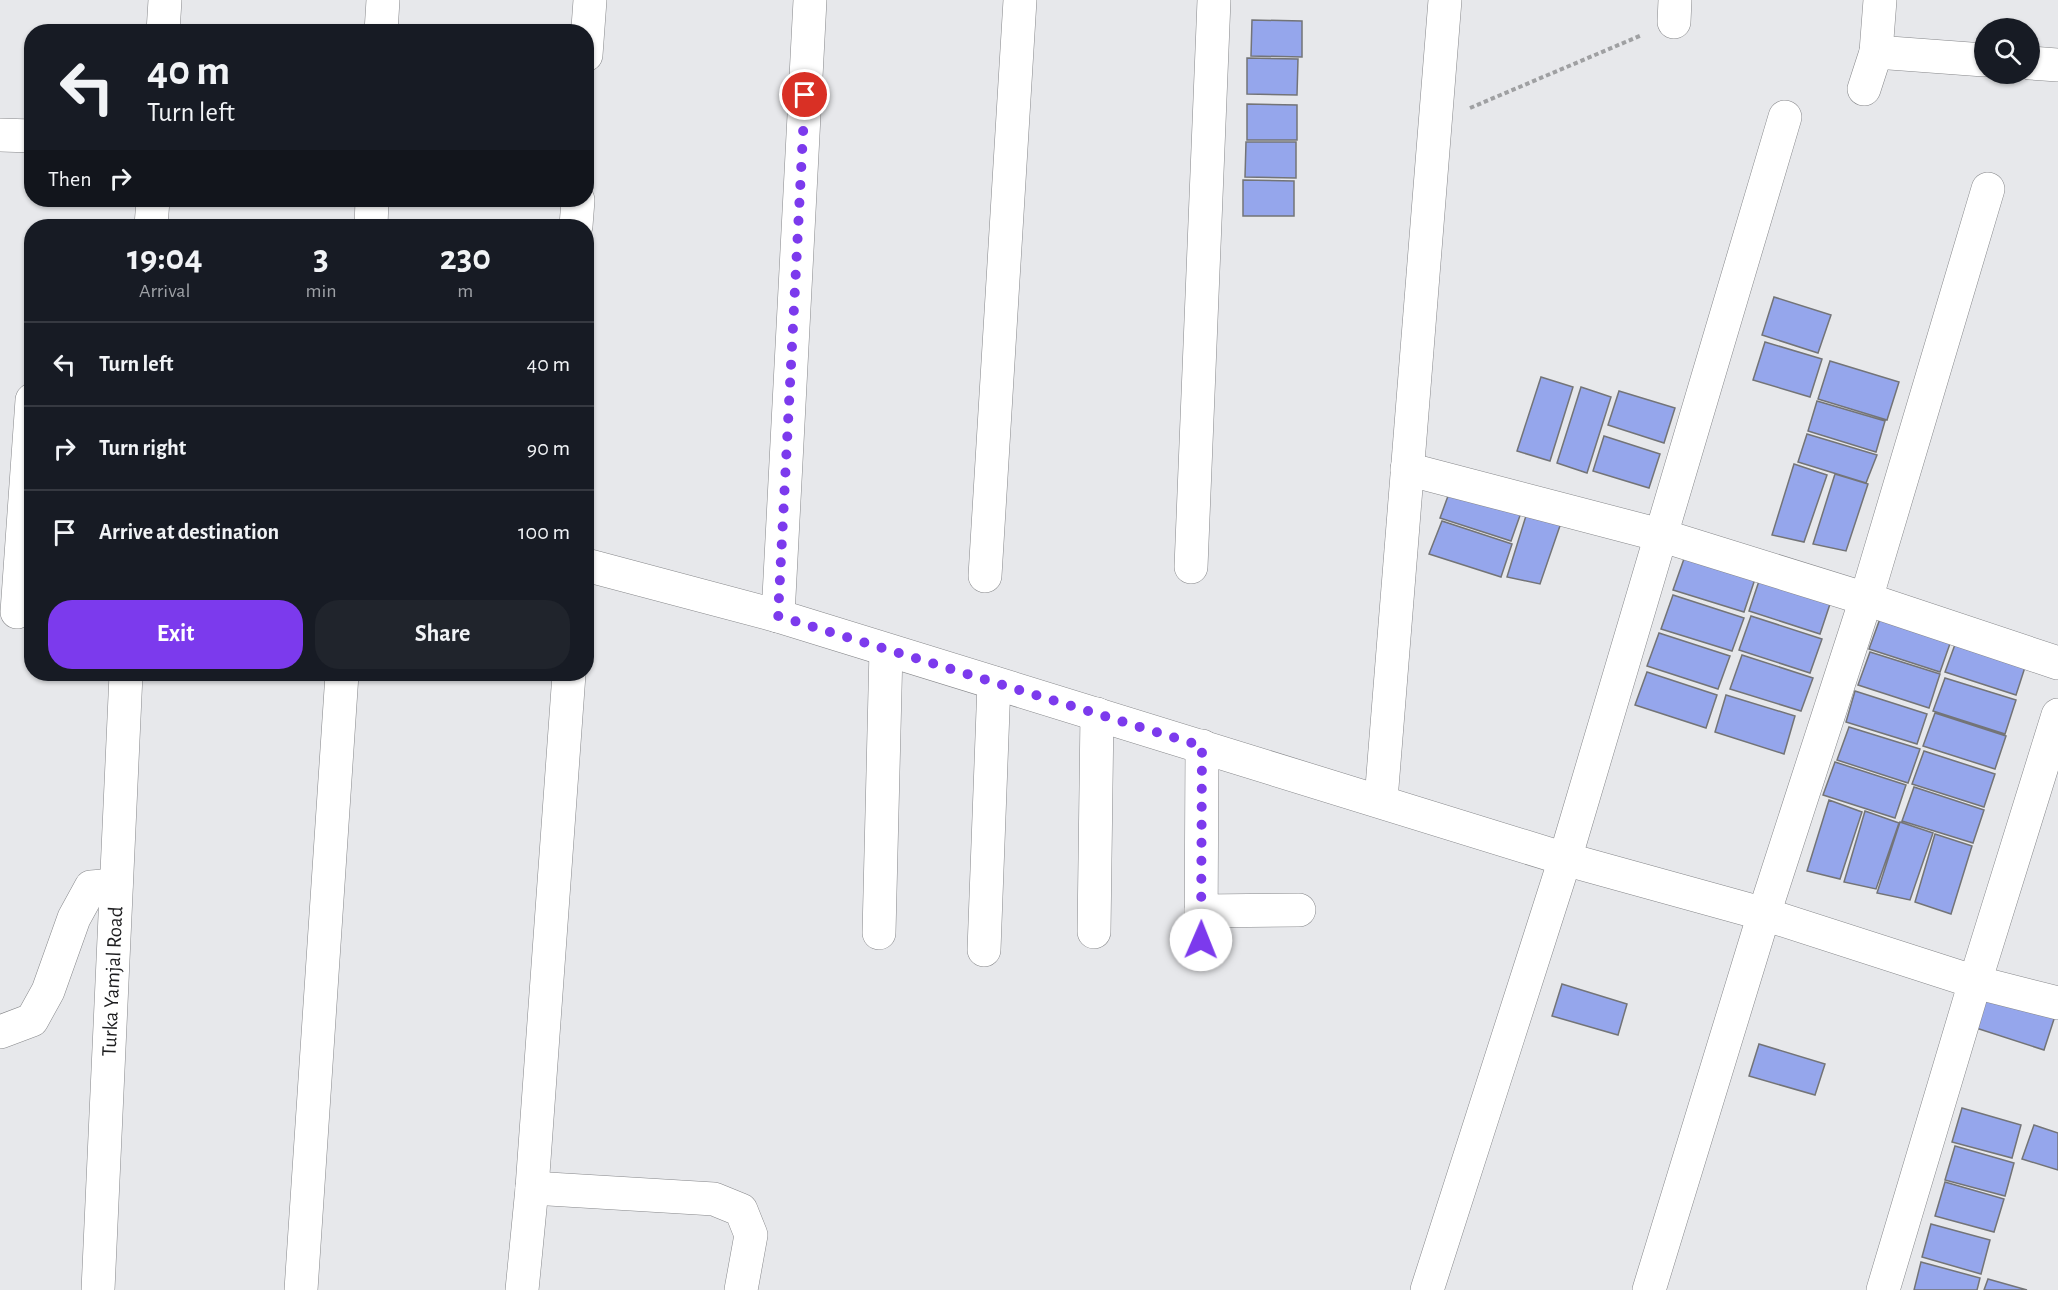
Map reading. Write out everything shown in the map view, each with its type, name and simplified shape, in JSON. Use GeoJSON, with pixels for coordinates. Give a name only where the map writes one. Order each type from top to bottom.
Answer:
{"type":"FeatureCollection","features":[{"type":"Feature","properties":{"kind":"street"},"geometry":{"type":"LineString","coordinates":[[164,24],[165,0]]}},
{"type":"Feature","properties":{"kind":"street"},"geometry":{"type":"LineString","coordinates":[[382,24],[383,0]]}},
{"type":"Feature","properties":{"kind":"street"},"geometry":{"type":"LineString","coordinates":[[588,24],[590,0]]}},
{"type":"Feature","properties":{"kind":"street"},"geometry":{"type":"LineString","coordinates":[[778,616],[810,0]]}},
{"type":"Feature","properties":{"kind":"street"},"geometry":{"type":"LineString","coordinates":[[985,576],[1020,0]]}},
{"type":"Feature","properties":{"kind":"street"},"geometry":{"type":"LineString","coordinates":[[1191,567],[1214,0]]}},
{"type":"Feature","properties":{"kind":"street"},"geometry":{"type":"LineString","coordinates":[[1381,800],[1445,0]]}},
{"type":"Feature","properties":{"kind":"street"},"geometry":{"type":"LineString","coordinates":[[1864,89],[1876,52],[1880,0]]}},
{"type":"Feature","properties":{"kind":"street"},"geometry":{"type":"LineString","coordinates":[[1876,52],[1974,59]]}},
{"type":"Feature","properties":{"kind":"street"},"geometry":{"type":"LineString","coordinates":[[2040,64],[2058,65]]}},
{"type":"Feature","properties":{"kind":"street"},"geometry":{"type":"LineString","coordinates":[[1427,1290],[1565,859],[1785,117]]}},
{"type":"Feature","properties":{"kind":"street"},"geometry":{"type":"LineString","coordinates":[[0,135],[24,136]]}},
{"type":"Feature","properties":{"kind":"street"},"geometry":{"type":"LineString","coordinates":[[1649,1290],[1764,914],[1866,599],[1988,189]]}},
{"type":"Feature","properties":{"kind":"street"},"geometry":{"type":"LineString","coordinates":[[17,612],[19,485],[24,452]]}},
{"type":"Feature","properties":{"kind":"street"},"geometry":{"type":"LineString","coordinates":[[1407,469],[1660,535],[1866,599],[2058,663]]}},
{"type":"Feature","properties":{"kind":"street"},"geometry":{"type":"LineString","coordinates":[[594,567],[778,616],[1381,800],[1565,859],[1764,914],[1975,982],[2058,1003]]}},
{"type":"Feature","properties":{"kind":"street"},"geometry":{"type":"LineString","coordinates":[[879,933],[886,650]]}},
{"type":"Feature","properties":{"kind":"street","name":"Turka Yamjal Road"},"geometry":{"type":"LineString","coordinates":[[98,1290],[126,681]]}},
{"type":"Feature","properties":{"kind":"street"},"geometry":{"type":"LineString","coordinates":[[301,1290],[342,681]]}},
{"type":"Feature","properties":{"kind":"street"},"geometry":{"type":"LineString","coordinates":[[522,1290],[532,1188],[568,681]]}},
{"type":"Feature","properties":{"kind":"street"},"geometry":{"type":"LineString","coordinates":[[984,950],[994,683]]}},
{"type":"Feature","properties":{"kind":"street"},"geometry":{"type":"LineString","coordinates":[[1094,932],[1097,714]]}},
{"type":"Feature","properties":{"kind":"street"},"geometry":{"type":"LineString","coordinates":[[1883,1290],[2058,715]]}},
{"type":"Feature","properties":{"kind":"street"},"geometry":{"type":"LineString","coordinates":[[1202,746],[1201,926],[1299,910]]}},
{"type":"Feature","properties":{"kind":"street"},"geometry":{"type":"LineString","coordinates":[[0,1032],[32,1020],[48,991],[74,918],[91,887],[116,885]]}},
{"type":"Feature","properties":{"kind":"street"},"geometry":{"type":"LineString","coordinates":[[532,1188],[714,1199],[741,1210],[751,1235],[741,1290]]}},
{"type":"Feature","properties":{"kind":"path"},"geometry":{"type":"LineString","coordinates":[[1435,123],[1674,11]]}},
{"type":"Feature","properties":{"kind":"building"},"geometry":{"type":"Polygon","coordinates":[[[1252,20],[1302,21],[1302,57],[1251,56],[1252,20]]]}},
{"type":"Feature","properties":{"kind":"building"},"geometry":{"type":"Polygon","coordinates":[[[1247,58],[1298,59],[1297,95],[1247,94],[1247,58]]]}},
{"type":"Feature","properties":{"kind":"building"},"geometry":{"type":"Polygon","coordinates":[[[1247,104],[1297,105],[1297,140],[1247,140],[1247,104]]]}},
{"type":"Feature","properties":{"kind":"building"},"geometry":{"type":"Polygon","coordinates":[[[1246,142],[1296,142],[1296,178],[1245,177],[1246,142]]]}},
{"type":"Feature","properties":{"kind":"building"},"geometry":{"type":"Polygon","coordinates":[[[1243,180],[1294,181],[1294,216],[1243,216],[1243,180]]]}},
{"type":"Feature","properties":{"kind":"building"},"geometry":{"type":"Polygon","coordinates":[[[1774,297],[1831,315],[1818,353],[1762,335],[1774,297]]]}},
{"type":"Feature","properties":{"kind":"building"},"geometry":{"type":"Polygon","coordinates":[[[1765,342],[1822,359],[1810,397],[1753,380],[1765,342]]]}},
{"type":"Feature","properties":{"kind":"building"},"geometry":{"type":"Polygon","coordinates":[[[1830,361],[1899,382],[1887,420],[1818,399],[1830,361]]]}},
{"type":"Feature","properties":{"kind":"building"},"geometry":{"type":"Polygon","coordinates":[[[1541,377],[1573,387],[1550,461],[1517,451],[1541,377]]]}},
{"type":"Feature","properties":{"kind":"building"},"geometry":{"type":"Polygon","coordinates":[[[1581,387],[1611,397],[1587,473],[1557,463],[1581,387]]]}},
{"type":"Feature","properties":{"kind":"building"},"geometry":{"type":"Polygon","coordinates":[[[1619,391],[1675,408],[1664,443],[1608,425],[1619,391]]]}},
{"type":"Feature","properties":{"kind":"building"},"geometry":{"type":"Polygon","coordinates":[[[1817,401],[1885,421],[1876,452],[1808,431],[1817,401]]]}},
{"type":"Feature","properties":{"kind":"building"},"geometry":{"type":"Polygon","coordinates":[[[1807,434],[1877,455],[1866,483],[1798,462],[1807,434]]]}},
{"type":"Feature","properties":{"kind":"building"},"geometry":{"type":"Polygon","coordinates":[[[1604,436],[1660,454],[1649,488],[1593,471],[1604,436]]]}},
{"type":"Feature","properties":{"kind":"building"},"geometry":{"type":"Polygon","coordinates":[[[1794,464],[1827,475],[1804,542],[1772,535],[1794,464]]]}},
{"type":"Feature","properties":{"kind":"building"},"geometry":{"type":"Polygon","coordinates":[[[1835,474],[1868,484],[1846,551],[1813,544],[1835,474]]]}},
{"type":"Feature","properties":{"kind":"building"},"geometry":{"type":"Polygon","coordinates":[[[1452,485],[1523,507],[1511,541],[1440,518],[1452,485]]]}},
{"type":"Feature","properties":{"kind":"building"},"geometry":{"type":"Polygon","coordinates":[[[1529,506],[1563,517],[1540,584],[1507,577],[1529,506]]]}},
{"type":"Feature","properties":{"kind":"building"},"geometry":{"type":"Polygon","coordinates":[[[1442,521],[1512,544],[1501,577],[1429,554],[1442,521]]]}},
{"type":"Feature","properties":{"kind":"building"},"geometry":{"type":"Polygon","coordinates":[[[1685,556],[1755,579],[1744,612],[1673,590],[1685,556]]]}},
{"type":"Feature","properties":{"kind":"building"},"geometry":{"type":"Polygon","coordinates":[[[1760,578],[1831,601],[1820,634],[1749,611],[1760,578]]]}},
{"type":"Feature","properties":{"kind":"building"},"geometry":{"type":"Polygon","coordinates":[[[1673,595],[1744,618],[1732,651],[1661,629],[1673,595]]]}},
{"type":"Feature","properties":{"kind":"building"},"geometry":{"type":"Polygon","coordinates":[[[1751,616],[1822,639],[1810,673],[1739,650],[1751,616]]]}},
{"type":"Feature","properties":{"kind":"building"},"geometry":{"type":"Polygon","coordinates":[[[1881,616],[1952,638],[1940,672],[1869,649],[1881,616]]]}},
{"type":"Feature","properties":{"kind":"building"},"geometry":{"type":"Polygon","coordinates":[[[1659,633],[1730,656],[1718,689],[1647,666],[1659,633]]]}},
{"type":"Feature","properties":{"kind":"building"},"geometry":{"type":"Polygon","coordinates":[[[1957,639],[2027,661],[2016,695],[1945,672],[1957,639]]]}},
{"type":"Feature","properties":{"kind":"building"},"geometry":{"type":"Polygon","coordinates":[[[1870,652],[1940,674],[1929,708],[1858,685],[1870,652]]]}},
{"type":"Feature","properties":{"kind":"building"},"geometry":{"type":"Polygon","coordinates":[[[1742,655],[1813,678],[1801,711],[1730,689],[1742,655]]]}},
{"type":"Feature","properties":{"kind":"building"},"geometry":{"type":"Polygon","coordinates":[[[1647,672],[1717,695],[1706,728],[1635,705],[1647,672]]]}},
{"type":"Feature","properties":{"kind":"building"},"geometry":{"type":"Polygon","coordinates":[[[1945,678],[2016,700],[2005,734],[1933,711],[1945,678]]]}},
{"type":"Feature","properties":{"kind":"building"},"geometry":{"type":"Polygon","coordinates":[[[1855,691],[1927,714],[1917,744],[1846,722],[1855,691]]]}},
{"type":"Feature","properties":{"kind":"building"},"geometry":{"type":"Polygon","coordinates":[[[1726,695],[1795,716],[1784,754],[1715,732],[1726,695]]]}},
{"type":"Feature","properties":{"kind":"building"},"geometry":{"type":"Polygon","coordinates":[[[1935,713],[2006,736],[1995,769],[1923,746],[1935,713]]]}},
{"type":"Feature","properties":{"kind":"building"},"geometry":{"type":"Polygon","coordinates":[[[1849,727],[1920,749],[1908,783],[1837,760],[1849,727]]]}},
{"type":"Feature","properties":{"kind":"building"},"geometry":{"type":"Polygon","coordinates":[[[1924,751],[1995,774],[1984,807],[1912,784],[1924,751]]]}},
{"type":"Feature","properties":{"kind":"building"},"geometry":{"type":"Polygon","coordinates":[[[1835,762],[1906,785],[1895,818],[1823,795],[1835,762]]]}},
{"type":"Feature","properties":{"kind":"building"},"geometry":{"type":"Polygon","coordinates":[[[1914,787],[1984,810],[1973,843],[1902,821],[1914,787]]]}},
{"type":"Feature","properties":{"kind":"building"},"geometry":{"type":"Polygon","coordinates":[[[1829,800],[1862,812],[1840,879],[1807,871],[1829,800]]]}},
{"type":"Feature","properties":{"kind":"building"},"geometry":{"type":"Polygon","coordinates":[[[1865,811],[1899,823],[1876,889],[1844,882],[1865,811]]]}},
{"type":"Feature","properties":{"kind":"building"},"geometry":{"type":"Polygon","coordinates":[[[1900,822],[1933,833],[1910,900],[1877,893],[1900,822]]]}},
{"type":"Feature","properties":{"kind":"building"},"geometry":{"type":"Polygon","coordinates":[[[1935,834],[1972,846],[1951,914],[1915,902],[1935,834]]]}},
{"type":"Feature","properties":{"kind":"building"},"geometry":{"type":"Polygon","coordinates":[[[1562,984],[1627,1004],[1618,1035],[1552,1016],[1562,984]]]}},
{"type":"Feature","properties":{"kind":"building"},"geometry":{"type":"Polygon","coordinates":[[[1984,993],[2055,1016],[2044,1050],[1973,1027],[1984,993]]]}},
{"type":"Feature","properties":{"kind":"building"},"geometry":{"type":"Polygon","coordinates":[[[1759,1044],[1825,1064],[1815,1095],[1749,1076],[1759,1044]]]}},
{"type":"Feature","properties":{"kind":"building"},"geometry":{"type":"Polygon","coordinates":[[[1962,1108],[2021,1125],[2012,1158],[1952,1142],[1962,1108]]]}},
{"type":"Feature","properties":{"kind":"building"},"geometry":{"type":"Polygon","coordinates":[[[2034,1125],[2058,1133],[2058,1170],[2022,1159],[2034,1125]]]}},
{"type":"Feature","properties":{"kind":"building"},"geometry":{"type":"Polygon","coordinates":[[[1955,1146],[2014,1163],[2005,1196],[1945,1180],[1955,1146]]]}},
{"type":"Feature","properties":{"kind":"building"},"geometry":{"type":"Polygon","coordinates":[[[1945,1182],[2004,1199],[1994,1232],[1935,1216],[1945,1182]]]}},
{"type":"Feature","properties":{"kind":"building"},"geometry":{"type":"Polygon","coordinates":[[[1931,1224],[1990,1240],[1981,1274],[1922,1257],[1931,1224]]]}},
{"type":"Feature","properties":{"kind":"building"},"geometry":{"type":"Polygon","coordinates":[[[1921,1262],[1980,1278],[1977,1290],[1914,1290],[1921,1262]]]}},
{"type":"Feature","properties":{"kind":"building"},"geometry":{"type":"Polygon","coordinates":[[[1988,1279],[2027,1290],[1984,1290],[1988,1279]]]}},
{"type":"Feature","properties":{"kind":"route"},"geometry":{"type":"LineString","coordinates":[[805,95],[778,616],[1202,746],[1201,940]]}}]}
